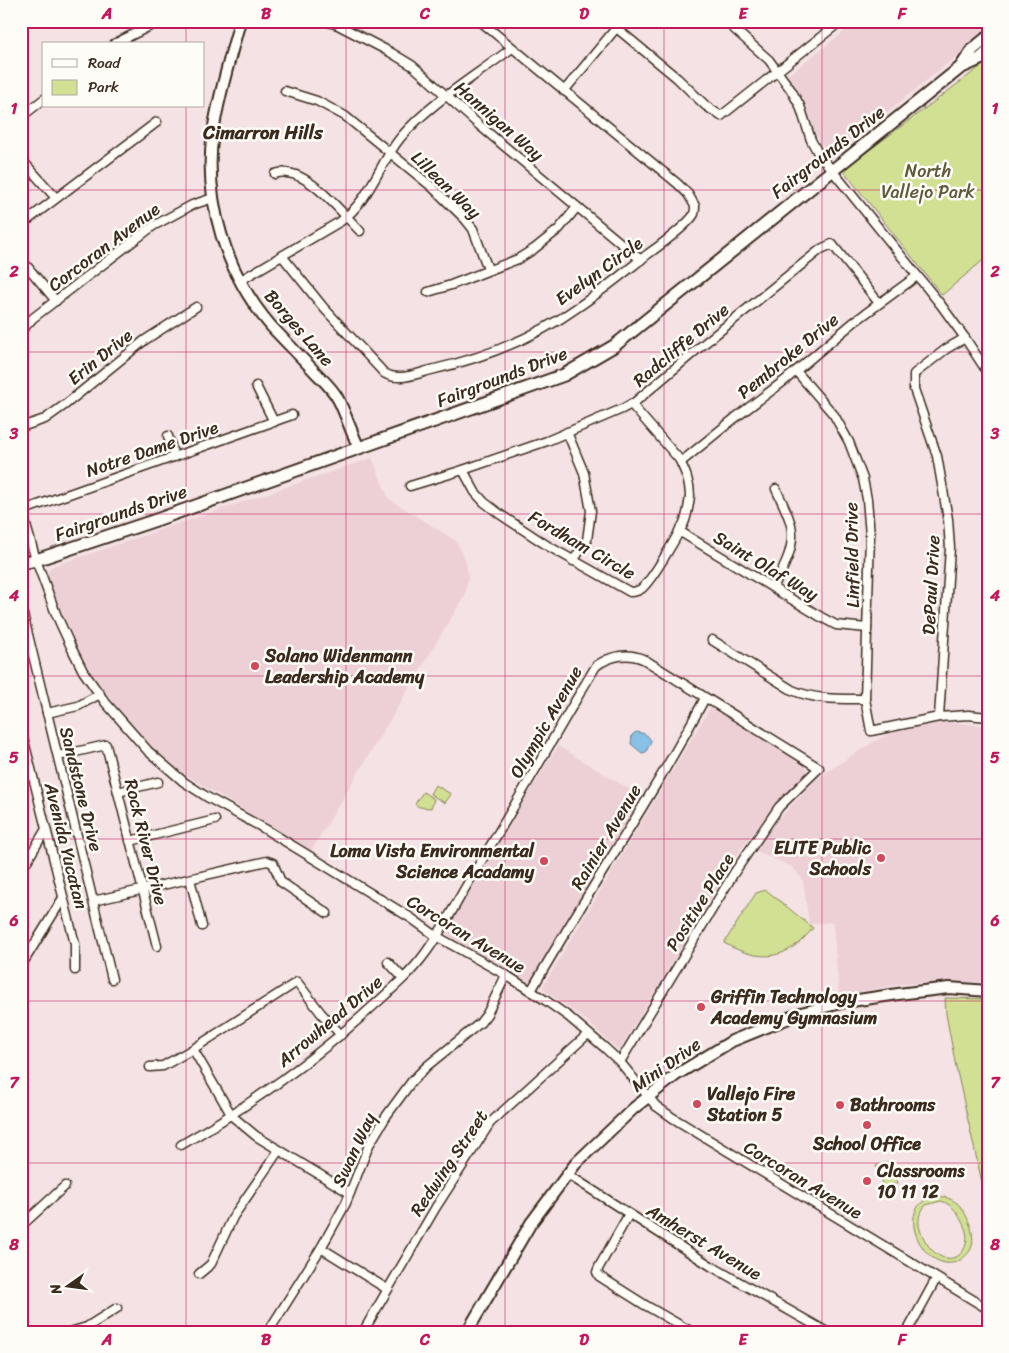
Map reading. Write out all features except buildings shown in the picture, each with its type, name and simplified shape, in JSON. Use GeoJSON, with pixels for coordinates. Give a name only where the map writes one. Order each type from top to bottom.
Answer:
{"type":"FeatureCollection","features":[{"type":"Feature","properties":{"kind":"main road","name":"Fairgrounds Drive"},"geometry":{"type":"LineString","coordinates":[[960,68],[974,49],[988,37]]}},
{"type":"Feature","properties":{"kind":"main road","name":"Fairgrounds Drive"},"geometry":{"type":"LineString","coordinates":[[21,563],[36,560],[159,519],[539,385],[585,364],[614,346],[960,68],[980,59],[988,52]]}},
{"type":"Feature","properties":{"kind":"main road","name":"Fairgrounds Drive"},"geometry":{"type":"LineString","coordinates":[[21,570],[36,560]]}},
{"type":"Feature","properties":{"kind":"street"},"geometry":{"type":"LineString","coordinates":[[118,42],[160,21]]}},
{"type":"Feature","properties":{"kind":"street","name":"Borges Lane"},"geometry":{"type":"LineString","coordinates":[[240,21],[218,102],[211,158],[213,198],[225,245],[240,280],[256,306],[271,326],[338,399],[358,448]]}},
{"type":"Feature","properties":{"kind":"street","name":"Hannigan Way"},"geometry":{"type":"LineString","coordinates":[[326,21],[339,23],[413,66],[447,97],[641,260]]}},
{"type":"Feature","properties":{"kind":"street","name":"Evelyn Circle"},"geometry":{"type":"LineString","coordinates":[[282,256],[323,307],[384,373],[392,378],[402,378],[449,366],[518,341],[578,308],[673,235],[694,214],[695,206],[688,194],[678,184],[480,21]]}},
{"type":"Feature","properties":{"kind":"street"},"geometry":{"type":"LineString","coordinates":[[608,21],[721,116],[841,21]]}},
{"type":"Feature","properties":{"kind":"street"},"geometry":{"type":"LineString","coordinates":[[564,91],[622,21]]}},
{"type":"Feature","properties":{"kind":"street"},"geometry":{"type":"LineString","coordinates":[[725,21],[769,60],[800,106],[806,128],[818,153],[966,338],[988,373]]}},
{"type":"Feature","properties":{"kind":"street"},"geometry":{"type":"LineString","coordinates":[[240,280],[346,218],[366,197],[390,153],[400,138],[416,121],[512,48]]}},
{"type":"Feature","properties":{"kind":"street","name":"Lillean Way"},"geometry":{"type":"LineString","coordinates":[[285,90],[317,101],[345,116],[432,187],[466,220],[477,237],[488,269]]}},
{"type":"Feature","properties":{"kind":"street"},"geometry":{"type":"LineString","coordinates":[[21,117],[42,100]]}},
{"type":"Feature","properties":{"kind":"street"},"geometry":{"type":"LineString","coordinates":[[21,225],[157,122]]}},
{"type":"Feature","properties":{"kind":"street"},"geometry":{"type":"LineString","coordinates":[[21,159],[56,198]]}},
{"type":"Feature","properties":{"kind":"street"},"geometry":{"type":"LineString","coordinates":[[275,174],[286,173],[298,176],[323,192],[360,231]]}},
{"type":"Feature","properties":{"kind":"street","name":"Corcoran Avenue"},"geometry":{"type":"LineString","coordinates":[[21,331],[34,318],[153,226],[192,205],[213,198]]}},
{"type":"Feature","properties":{"kind":"street"},"geometry":{"type":"LineString","coordinates":[[428,292],[518,259],[534,249],[559,228],[577,207]]}},
{"type":"Feature","properties":{"kind":"street","name":"Radcliffe Drive"},"geometry":{"type":"LineString","coordinates":[[410,486],[547,441],[631,404],[821,249],[832,244],[880,303]]}},
{"type":"Feature","properties":{"kind":"street"},"geometry":{"type":"LineString","coordinates":[[21,259],[56,301]]}},
{"type":"Feature","properties":{"kind":"street","name":"Pembroke Drive"},"geometry":{"type":"LineString","coordinates":[[681,462],[796,371],[854,322],[917,276]]}},
{"type":"Feature","properties":{"kind":"street","name":"Erin Drive"},"geometry":{"type":"LineString","coordinates":[[21,426],[46,419],[145,340],[196,307]]}},
{"type":"Feature","properties":{"kind":"street","name":"DePaul Drive"},"geometry":{"type":"LineString","coordinates":[[939,717],[950,548],[948,519],[939,463],[914,389],[914,374],[946,349],[966,338]]}},
{"type":"Feature","properties":{"kind":"street"},"geometry":{"type":"LineString","coordinates":[[980,360],[988,356]]}},
{"type":"Feature","properties":{"kind":"street","name":"Linfield Drive"},"geometry":{"type":"LineString","coordinates":[[796,371],[834,415],[849,442],[863,479],[870,535],[865,700],[870,731],[939,717]]}},
{"type":"Feature","properties":{"kind":"street"},"geometry":{"type":"LineString","coordinates":[[256,386],[274,422]]}},
{"type":"Feature","properties":{"kind":"street","name":"Fordham Circle"},"geometry":{"type":"LineString","coordinates":[[463,470],[475,492],[484,502],[548,546],[630,592],[634,592],[641,589],[649,580],[685,521],[690,497],[688,481],[681,462],[631,404]]}},
{"type":"Feature","properties":{"kind":"street","name":"Notre Dame Drive"},"geometry":{"type":"LineString","coordinates":[[22,510],[292,416]]}},
{"type":"Feature","properties":{"kind":"street"},"geometry":{"type":"LineString","coordinates":[[567,432],[584,473],[591,511],[587,540],[574,560]]}},
{"type":"Feature","properties":{"kind":"street"},"geometry":{"type":"LineString","coordinates":[[168,436],[174,457]]}},
{"type":"Feature","properties":{"kind":"street"},"geometry":{"type":"LineString","coordinates":[[773,587],[783,568],[792,538],[791,524],[776,489]]}},
{"type":"Feature","properties":{"kind":"street","name":"Corcoran Avenue"},"geometry":{"type":"LineString","coordinates":[[22,510],[36,560],[66,638],[83,671],[123,724],[148,751],[184,782],[411,918],[436,936],[531,991],[569,1017],[620,1062],[656,1106],[673,1118],[988,1309]]}},
{"type":"Feature","properties":{"kind":"street","name":"Saint Olaf Way"},"geometry":{"type":"LineString","coordinates":[[679,531],[821,618],[836,625],[867,628]]}},
{"type":"Feature","properties":{"kind":"street","name":"Sandstone Drive"},"geometry":{"type":"LineString","coordinates":[[21,606],[112,979]]}},
{"type":"Feature","properties":{"kind":"street"},"geometry":{"type":"LineString","coordinates":[[712,640],[792,690],[804,695],[816,698],[865,700]]}},
{"type":"Feature","properties":{"kind":"street","name":"Olympic Avenue"},"geometry":{"type":"LineString","coordinates":[[436,936],[502,828],[596,666],[602,662],[612,658],[635,655],[819,768]]}},
{"type":"Feature","properties":{"kind":"street"},"geometry":{"type":"LineString","coordinates":[[47,713],[78,706],[100,694]]}},
{"type":"Feature","properties":{"kind":"street","name":"Rainier Avenue"},"geometry":{"type":"LineString","coordinates":[[531,991],[634,819],[659,781],[705,698]]}},
{"type":"Feature","properties":{"kind":"street"},"geometry":{"type":"LineString","coordinates":[[939,717],[988,717]]}},
{"type":"Feature","properties":{"kind":"street","name":"Avenida Yucatan"},"geometry":{"type":"LineString","coordinates":[[21,730],[75,944],[76,970]]}},
{"type":"Feature","properties":{"kind":"street","name":"Rock River Drive"},"geometry":{"type":"LineString","coordinates":[[58,756],[106,745],[157,946]]}},
{"type":"Feature","properties":{"kind":"street"},"geometry":{"type":"LineString","coordinates":[[21,775],[29,762]]}},
{"type":"Feature","properties":{"kind":"street","name":"Positive Place"},"geometry":{"type":"LineString","coordinates":[[620,1062],[734,873],[779,807],[819,768]]}},
{"type":"Feature","properties":{"kind":"street"},"geometry":{"type":"LineString","coordinates":[[118,792],[158,782]]}},
{"type":"Feature","properties":{"kind":"street"},"geometry":{"type":"LineString","coordinates":[[130,841],[215,820]]}},
{"type":"Feature","properties":{"kind":"street"},"geometry":{"type":"LineString","coordinates":[[21,871],[46,830]]}},
{"type":"Feature","properties":{"kind":"street"},"geometry":{"type":"LineString","coordinates":[[93,901],[267,861],[273,863],[281,882],[327,913]]}},
{"type":"Feature","properties":{"kind":"street"},"geometry":{"type":"LineString","coordinates":[[190,879],[202,926]]}},
{"type":"Feature","properties":{"kind":"street"},"geometry":{"type":"LineString","coordinates":[[21,966],[63,898]]}},
{"type":"Feature","properties":{"kind":"street","name":"Arrowhead Drive"},"geometry":{"type":"LineString","coordinates":[[181,1145],[232,1116],[313,1059],[404,978],[424,955],[436,936]]}},
{"type":"Feature","properties":{"kind":"street"},"geometry":{"type":"LineString","coordinates":[[388,962],[404,978]]}},
{"type":"Feature","properties":{"kind":"street","name":"Swan Way"},"geometry":{"type":"LineString","coordinates":[[268,1332],[321,1248],[346,1204],[369,1145],[387,1115],[412,1081],[427,1066],[480,1023],[487,1014],[506,975]]}},
{"type":"Feature","properties":{"kind":"street"},"geometry":{"type":"LineString","coordinates":[[150,1067],[163,1066],[193,1049],[297,982],[341,1035]]}},
{"type":"Feature","properties":{"kind":"street","name":"Mini Drive"},"geometry":{"type":"LineString","coordinates":[[467,1332],[531,1223],[567,1174],[583,1156],[634,1108],[676,1075],[732,1041],[801,1013],[845,1002],[898,994],[948,988],[988,990]]}},
{"type":"Feature","properties":{"kind":"street","name":"Redwing Street"},"geometry":{"type":"LineString","coordinates":[[363,1332],[436,1207],[490,1123],[588,1034]]}},
{"type":"Feature","properties":{"kind":"street"},"geometry":{"type":"LineString","coordinates":[[193,1049],[232,1116],[256,1136],[350,1193]]}},
{"type":"Feature","properties":{"kind":"street"},"geometry":{"type":"LineString","coordinates":[[200,1274],[211,1264],[233,1217],[279,1150]]}},
{"type":"Feature","properties":{"kind":"street","name":"Amherst Avenue"},"geometry":{"type":"LineString","coordinates":[[567,1174],[710,1266],[827,1332]]}},
{"type":"Feature","properties":{"kind":"street"},"geometry":{"type":"LineString","coordinates":[[21,1226],[65,1186]]}},
{"type":"Feature","properties":{"kind":"street"},"geometry":{"type":"LineString","coordinates":[[629,1214],[599,1267],[597,1272],[599,1276],[645,1306],[692,1332]]}},
{"type":"Feature","properties":{"kind":"street"},"geometry":{"type":"LineString","coordinates":[[321,1248],[388,1289]]}},
{"type":"Feature","properties":{"kind":"street"},"geometry":{"type":"LineString","coordinates":[[907,1332],[936,1279]]}},
{"type":"Feature","properties":{"kind":"street"},"geometry":{"type":"LineString","coordinates":[[70,1332],[87,1327],[117,1308]]}},
{"type":"Feature","properties":{"kind":"shaded area"},"geometry":{"type":"Polygon","coordinates":[[[858,21],[988,21],[988,31],[830,158],[813,130],[806,104],[788,75],[858,21]]]}},
{"type":"Feature","properties":{"kind":"shaded area","name":"Solano Widenmann Leadership Academy"},"geometry":{"type":"Polygon","coordinates":[[[372,458],[389,499],[456,541],[466,561],[468,578],[465,595],[311,851],[176,769],[136,732],[97,681],[78,651],[61,616],[47,578],[47,573],[51,567],[372,458]]]}},
{"type":"Feature","properties":{"kind":"shaded area"},"geometry":{"type":"Polygon","coordinates":[[[710,708],[798,760],[805,765],[806,774],[773,808],[742,847],[620,1049],[616,1048],[586,1020],[545,991],[543,986],[710,708]]]}},
{"type":"Feature","properties":{"kind":"shaded area","name":"ELITE Public Schools"},"geometry":{"type":"Polygon","coordinates":[[[944,722],[988,726],[988,981],[900,984],[839,996],[833,922],[809,924],[803,880],[792,867],[755,850],[775,823],[816,779],[873,742],[891,733],[944,722]]]}},
{"type":"Feature","properties":{"kind":"shaded area","name":"Loma Vista Environmental Science Acadamy"},"geometry":{"type":"Polygon","coordinates":[[[558,746],[642,797],[532,979],[528,981],[450,937],[446,931],[446,925],[558,746]]]}},
{"type":"Feature","properties":{"kind":"green space","name":"North Vallejo Park"},"geometry":{"type":"Polygon","coordinates":[[[988,61],[988,256],[942,295],[843,170],[988,61]]]}},
{"type":"Feature","properties":{"kind":"green space"},"geometry":{"type":"Polygon","coordinates":[[[435,785],[451,794],[445,803],[430,794],[435,785]]]}},
{"type":"Feature","properties":{"kind":"green space"},"geometry":{"type":"Polygon","coordinates":[[[423,792],[434,799],[431,808],[419,807],[415,804],[423,792]]]}},
{"type":"Feature","properties":{"kind":"green space"},"geometry":{"type":"Polygon","coordinates":[[[766,890],[813,928],[793,947],[783,953],[772,955],[749,954],[724,943],[756,893],[766,890]]]}},
{"type":"Feature","properties":{"kind":"green space"},"geometry":{"type":"Polygon","coordinates":[[[945,998],[988,999],[988,1209],[956,1067],[946,1014],[945,998]]]}},
{"type":"Feature","properties":{"kind":"green space"},"geometry":{"type":"Polygon","coordinates":[[[890,1161],[898,1183],[883,1187],[876,1166],[890,1161]]]}},
{"type":"Feature","properties":{"kind":"green space"},"geometry":{"type":"Polygon","coordinates":[[[935,1196],[941,1196],[957,1203],[968,1219],[972,1234],[972,1247],[969,1252],[956,1262],[943,1262],[930,1256],[920,1244],[915,1230],[914,1216],[920,1204],[935,1196]],[[941,1201],[926,1205],[921,1212],[919,1224],[925,1241],[933,1251],[937,1255],[949,1258],[955,1257],[964,1250],[967,1239],[964,1226],[958,1214],[941,1201]]]}},
{"type":"Feature","properties":{"kind":"water"},"geometry":{"type":"Polygon","coordinates":[[[636,732],[645,734],[651,741],[646,752],[642,753],[631,744],[632,735],[636,732]]]}},
{"type":"Feature","properties":{"kind":"place","name":"Solano Widenmann Leadership Academy"},"geometry":{"type":"Point","coordinates":[255,666]}},
{"type":"Feature","properties":{"kind":"place","name":"ELITE Public Schools"},"geometry":{"type":"Point","coordinates":[881,858]}},
{"type":"Feature","properties":{"kind":"place","name":"Loma Vista Environmental Science Acadamy"},"geometry":{"type":"Point","coordinates":[544,861]}},
{"type":"Feature","properties":{"kind":"place","name":"Griffin Technology Academy Gymnasium"},"geometry":{"type":"Point","coordinates":[701,1007]}},
{"type":"Feature","properties":{"kind":"place","name":"Vallejo Fire Station 5"},"geometry":{"type":"Point","coordinates":[697,1104]}},
{"type":"Feature","properties":{"kind":"place","name":"Bathrooms"},"geometry":{"type":"Point","coordinates":[840,1105]}},
{"type":"Feature","properties":{"kind":"place","name":"School Office"},"geometry":{"type":"Point","coordinates":[867,1125]}},
{"type":"Feature","properties":{"kind":"place","name":"Classrooms 10 11 12"},"geometry":{"type":"Point","coordinates":[867,1181]}},
{"type":"Feature","properties":{"kind":"district","name":"Cimarron Hills"},"geometry":{"type":"Point","coordinates":[263,132]}}]}
